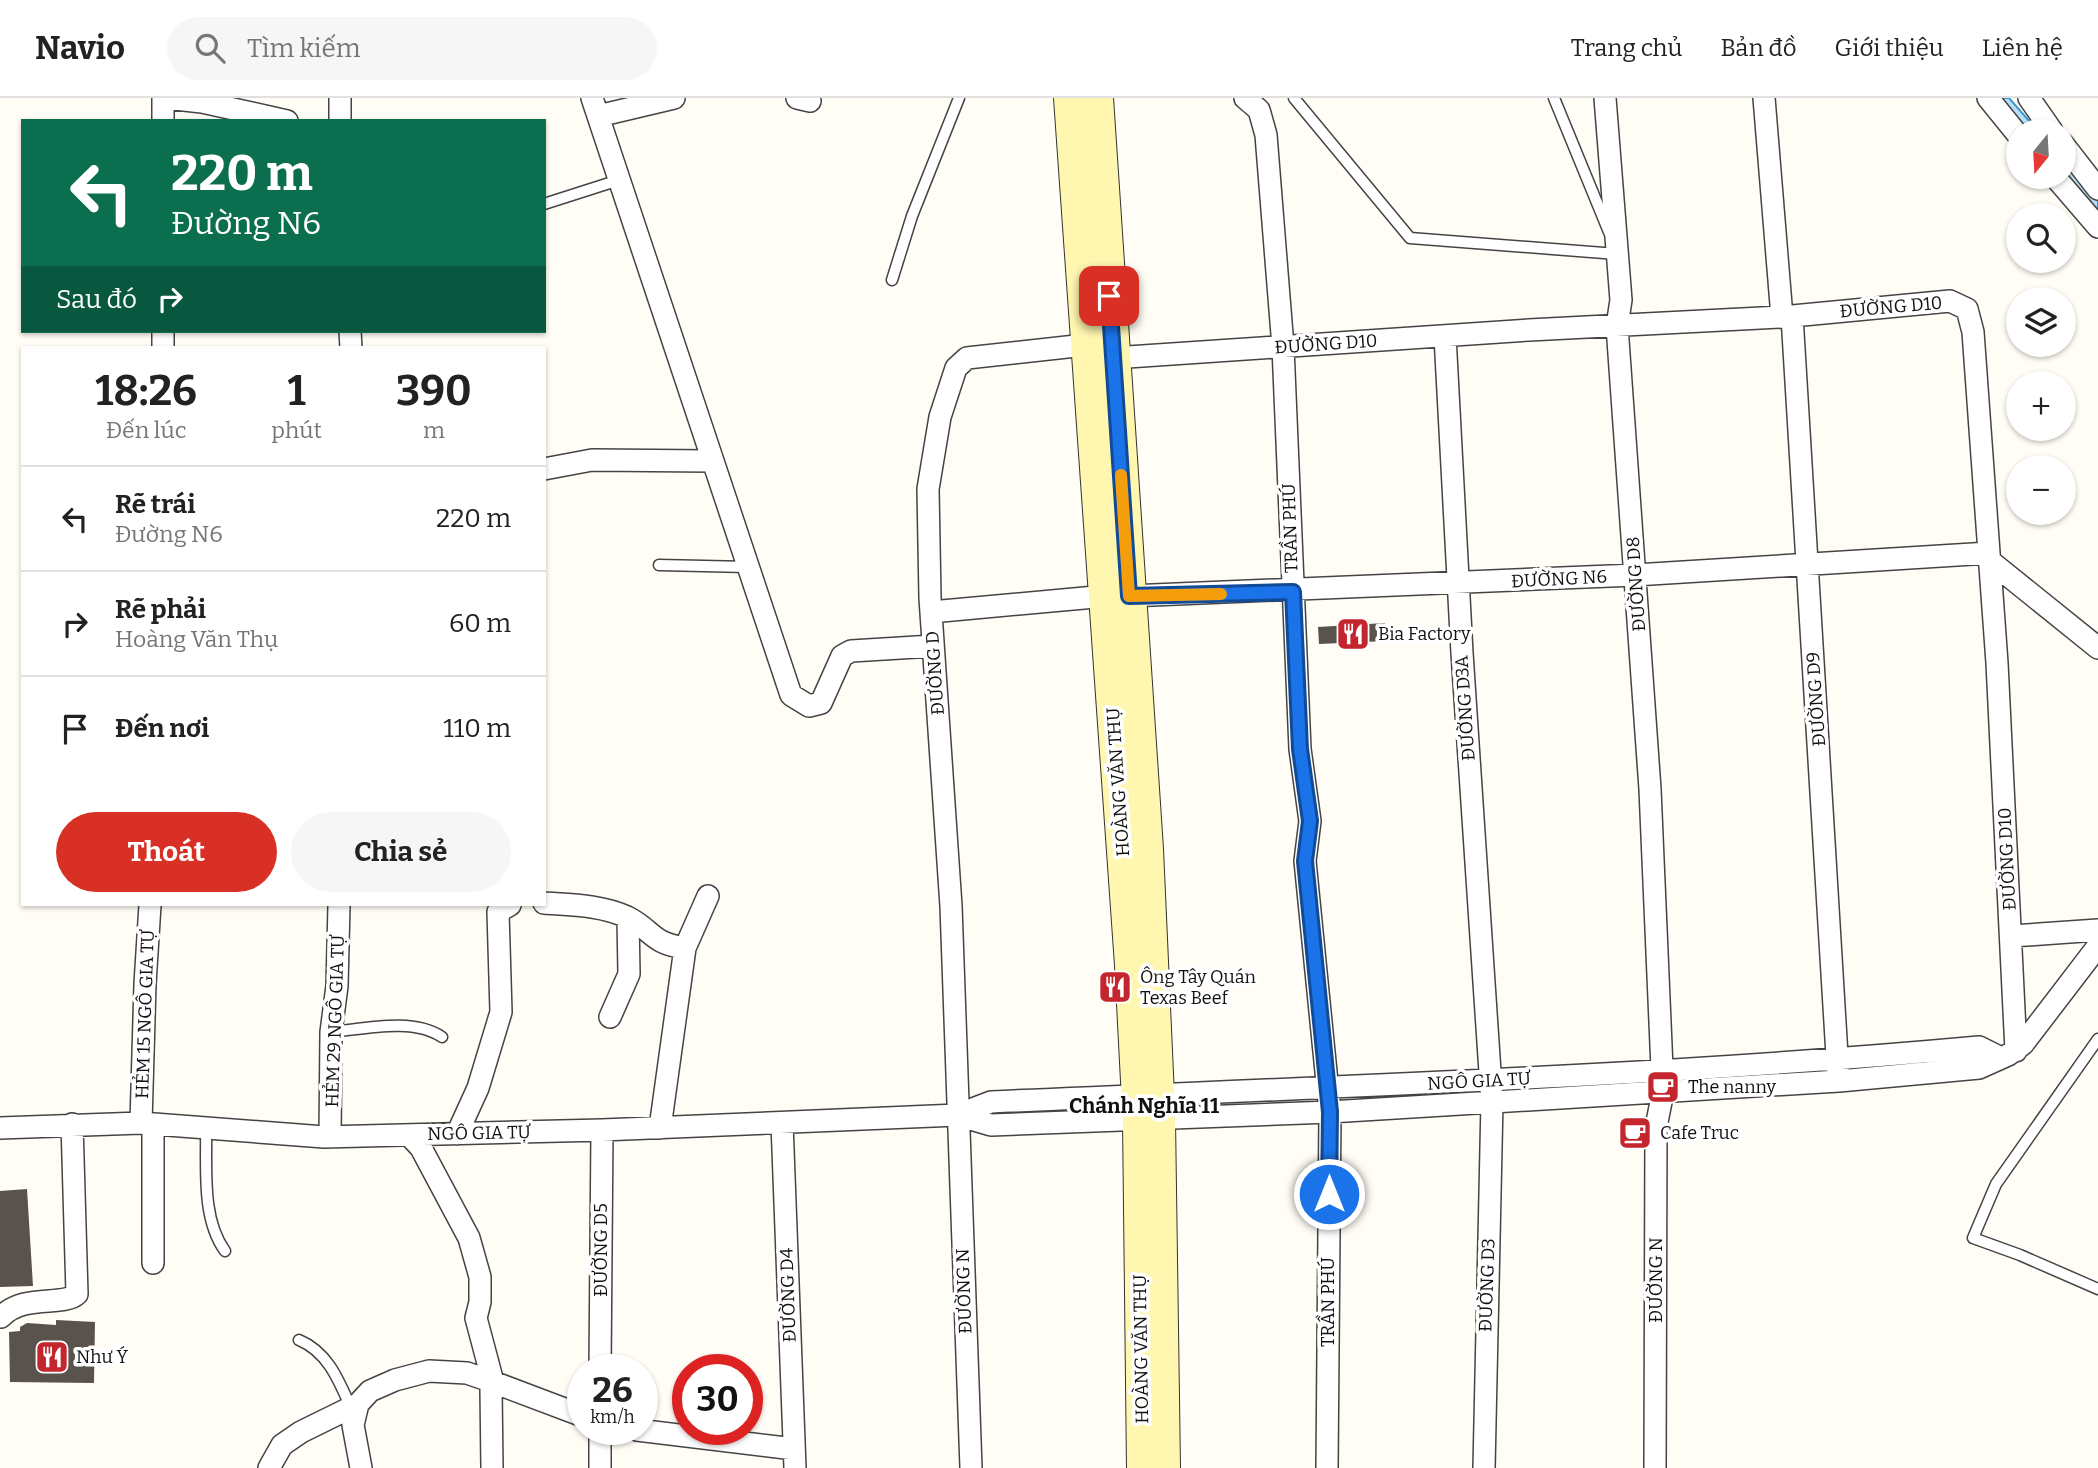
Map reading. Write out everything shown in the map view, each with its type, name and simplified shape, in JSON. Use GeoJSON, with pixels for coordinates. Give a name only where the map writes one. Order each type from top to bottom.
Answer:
{"type":"FeatureCollection","features":[{"type":"Feature","properties":{"kind":"street"},"geometry":{"type":"LineString","coordinates":[[163,119],[165,98],[202,102],[278,119]]}},
{"type":"Feature","properties":{"kind":"street"},"geometry":{"type":"LineString","coordinates":[[340,98],[340,119]]}},
{"type":"Feature","properties":{"kind":"street"},"geometry":{"type":"LineString","coordinates":[[674,98],[595,107],[783,679],[791,695],[809,706],[821,704],[842,656],[851,651],[933,646]]}},
{"type":"Feature","properties":{"kind":"street","name":"HOÀNG VĂN THỤ"},"geometry":{"type":"LineString","coordinates":[[1069,98],[1096,296],[1113,358],[1107,448],[1135,850],[1148,1107],[1152,1349],[1142,1468]]}},
{"type":"Feature","properties":{"kind":"street","name":"HOÀNG VĂN THỤ"},"geometry":{"type":"LineString","coordinates":[[1098,98],[1096,296],[1085,345],[1107,448]]}},
{"type":"Feature","properties":{"kind":"street","name":"TRẦN PHÚ"},"geometry":{"type":"LineString","coordinates":[[1245,98],[1259,110],[1265,125],[1283,347],[1300,749],[1310,821],[1305,861],[1330,1112],[1327,1468]]}},
{"type":"Feature","properties":{"kind":"street","name":"ĐƯỜNG D8"},"geometry":{"type":"LineString","coordinates":[[1605,98],[1621,300],[1617,326],[1650,789],[1663,1092]]}},
{"type":"Feature","properties":{"kind":"street","name":"ĐƯỜNG D9"},"geometry":{"type":"LineString","coordinates":[[1764,98],[1787,317],[1807,563],[1838,1070]]}},
{"type":"Feature","properties":{"kind":"street"},"geometry":{"type":"LineString","coordinates":[[1988,98],[2006,120]]}},
{"type":"Feature","properties":{"kind":"street"},"geometry":{"type":"LineString","coordinates":[[2029,98],[2044,119]]}},
{"type":"Feature","properties":{"kind":"street"},"geometry":{"type":"LineString","coordinates":[[2076,161],[2098,189]]}},
{"type":"Feature","properties":{"kind":"street"},"geometry":{"type":"LineString","coordinates":[[2065,189],[2098,227]]}},
{"type":"Feature","properties":{"kind":"street","name":"ĐƯỜNG D10"},"geometry":{"type":"LineString","coordinates":[[1113,358],[1787,317],[1951,301],[1967,309],[1973,332],[2012,936],[2008,1054]]}},
{"type":"Feature","properties":{"kind":"street","name":"ĐƯỜNG D3A"},"geometry":{"type":"LineString","coordinates":[[1445,336],[1458,583],[1492,1102]]}},
{"type":"Feature","properties":{"kind":"street","name":"ĐƯỜNG D"},"geometry":{"type":"LineString","coordinates":[[957,1115],[951,906],[931,612],[928,489],[940,417],[956,368],[967,358],[1085,345]]}},
{"type":"Feature","properties":{"kind":"street"},"geometry":{"type":"LineString","coordinates":[[546,469],[592,460],[711,461]]}},
{"type":"Feature","properties":{"kind":"street"},"geometry":{"type":"LineString","coordinates":[[1989,557],[2098,648]]}},
{"type":"Feature","properties":{"kind":"street","name":"ĐƯỜNG N6"},"geometry":{"type":"LineString","coordinates":[[931,612],[1117,596],[1293,592],[1635,575],[1807,563],[1989,557]]}},
{"type":"Feature","properties":{"kind":"street"},"geometry":{"type":"LineString","coordinates":[[660,1128],[685,948],[708,896]]}},
{"type":"Feature","properties":{"kind":"street"},"geometry":{"type":"LineString","coordinates":[[546,903],[592,906],[628,918],[663,945],[685,948]]}},
{"type":"Feature","properties":{"kind":"street","name":"HẺM 15 NGÔ GIA TỰ"},"geometry":{"type":"LineString","coordinates":[[150,906],[145,984],[153,1263]]}},
{"type":"Feature","properties":{"kind":"street","name":"HẺM 29 NGÔ GIA TỰ"},"geometry":{"type":"LineString","coordinates":[[330,1137],[331,1032],[337,986],[340,906]]}},
{"type":"Feature","properties":{"kind":"street"},"geometry":{"type":"LineString","coordinates":[[457,1134],[478,1088],[501,1012],[498,912],[508,906]]}},
{"type":"Feature","properties":{"kind":"street"},"geometry":{"type":"LineString","coordinates":[[610,1017],[629,974],[628,918]]}},
{"type":"Feature","properties":{"kind":"street"},"geometry":{"type":"LineString","coordinates":[[2012,936],[2098,930]]}},
{"type":"Feature","properties":{"kind":"street"},"geometry":{"type":"LineString","coordinates":[[2008,1054],[2098,946]]}},
{"type":"Feature","properties":{"kind":"street","name":"NGÔ GIA TỰ"},"geometry":{"type":"LineString","coordinates":[[0,1128],[147,1124],[330,1137],[457,1134],[957,1115],[991,1102],[1330,1112],[1663,1092],[1838,1070],[1979,1046],[2008,1054]]}},
{"type":"Feature","properties":{"kind":"street","name":"NGÔ GIA TỰ"},"geometry":{"type":"LineString","coordinates":[[1148,1107],[1328,1089],[1491,1080],[1662,1071],[1838,1070]]}},
{"type":"Feature","properties":{"kind":"street","name":"ĐƯỜNG N"},"geometry":{"type":"LineString","coordinates":[[1655,1468],[1656,1127],[1663,1092]]}},
{"type":"Feature","properties":{"kind":"street","name":"ĐƯỜNG D3"},"geometry":{"type":"LineString","coordinates":[[1484,1468],[1492,1102]]}},
{"type":"Feature","properties":{"kind":"street","name":"ĐƯỜNG N"},"geometry":{"type":"LineString","coordinates":[[957,1115],[971,1468]]}},
{"type":"Feature","properties":{"kind":"street","name":"ĐƯỜNG D4"},"geometry":{"type":"LineString","coordinates":[[782,1123],[795,1459]]}},
{"type":"Feature","properties":{"kind":"street"},"geometry":{"type":"LineString","coordinates":[[1,1317],[12,1306],[45,1299],[72,1298],[76,1293],[72,1124]]}},
{"type":"Feature","properties":{"kind":"street","name":"ĐƯỜNG D5"},"geometry":{"type":"LineString","coordinates":[[600,1354],[602,1130]]}},
{"type":"Feature","properties":{"kind":"street"},"geometry":{"type":"LineString","coordinates":[[409,1135],[421,1147],[469,1238],[480,1277],[480,1302],[476,1318],[493,1382],[492,1468]]}},
{"type":"Feature","properties":{"kind":"street","name":"HOÀNG VĂN THỤ"},"geometry":{"type":"LineString","coordinates":[[1152,1349],[1165,1468]]}},
{"type":"Feature","properties":{"kind":"street"},"geometry":{"type":"LineString","coordinates":[[269,1468],[282,1445],[301,1432],[354,1406],[370,1391],[429,1371],[467,1373],[567,1410]]}},
{"type":"Feature","properties":{"kind":"street"},"geometry":{"type":"LineString","coordinates":[[354,1406],[353,1425],[361,1468]]}},
{"type":"Feature","properties":{"kind":"street"},"geometry":{"type":"LineString","coordinates":[[658,1433],[795,1459]]}},
{"type":"Feature","properties":{"kind":"street"},"geometry":{"type":"LineString","coordinates":[[600,1445],[600,1468]]}},
{"type":"Feature","properties":{"kind":"lane"},"geometry":{"type":"LineString","coordinates":[[892,280],[912,216],[959,98]]}},
{"type":"Feature","properties":{"kind":"lane"},"geometry":{"type":"LineString","coordinates":[[1294,98],[1410,237],[1617,252],[1554,98]]}},
{"type":"Feature","properties":{"kind":"lane"},"geometry":{"type":"LineString","coordinates":[[546,203],[619,180]]}},
{"type":"Feature","properties":{"kind":"lane"},"geometry":{"type":"LineString","coordinates":[[659,565],[748,567]]}},
{"type":"Feature","properties":{"kind":"lane"},"geometry":{"type":"LineString","coordinates":[[331,1032],[401,1026],[433,1031],[442,1037]]}},
{"type":"Feature","properties":{"kind":"lane"},"geometry":{"type":"LineString","coordinates":[[2098,1039],[1996,1184],[1973,1238],[2098,1289]]}},
{"type":"Feature","properties":{"kind":"lane"},"geometry":{"type":"LineString","coordinates":[[206,1128],[209,1207],[216,1239],[225,1251]]}},
{"type":"Feature","properties":{"kind":"lane"},"geometry":{"type":"LineString","coordinates":[[299,1340],[311,1345],[324,1359],[354,1406]]}},
{"type":"Feature","properties":{"kind":"water"},"geometry":{"type":"Polygon","coordinates":[[[1990,98],[2009,98],[2027,119],[2008,119],[1990,98]]]}},
{"type":"Feature","properties":{"kind":"water"},"geometry":{"type":"Polygon","coordinates":[[[2076,173],[2098,197],[2098,219],[2073,189],[2076,189],[2076,173]]]}},
{"type":"Feature","properties":{"kind":"building","name":"Bia Factory"},"geometry":{"type":"Polygon","coordinates":[[[1385,623],[1387,641],[1319,644],[1318,627],[1385,623]]]}},
{"type":"Feature","properties":{"kind":"building"},"geometry":{"type":"Polygon","coordinates":[[[27,1189],[33,1286],[0,1287],[0,1191],[27,1189]]]}},
{"type":"Feature","properties":{"kind":"building","name":"Như Ý"},"geometry":{"type":"Polygon","coordinates":[[[56,1320],[95,1322],[94,1383],[10,1382],[9,1332],[20,1331],[20,1327],[27,1323],[56,1325],[56,1320]]]}},
{"type":"Feature","properties":{"kind":"slow traffic"},"geometry":{"type":"LineString","coordinates":[[1121,475],[1129,596],[1221,594]]}},
{"type":"Feature","properties":{"kind":"place","name":"Bia Factory"},"geometry":{"type":"Point","coordinates":[1353,634]}},
{"type":"Feature","properties":{"kind":"place","name":"Ông Tây Quán Texas Beef"},"geometry":{"type":"Point","coordinates":[1115,987]}},
{"type":"Feature","properties":{"kind":"place","name":"The nanny"},"geometry":{"type":"Point","coordinates":[1663,1087]}},
{"type":"Feature","properties":{"kind":"place","name":"Cafe Truc"},"geometry":{"type":"Point","coordinates":[1635,1133]}},
{"type":"Feature","properties":{"kind":"place","name":"Như Ý"},"geometry":{"type":"Point","coordinates":[52,1357]}},
{"type":"Feature","properties":{"kind":"district","name":"Chánh Nghĩa 11"},"geometry":{"type":"Point","coordinates":[1144,1106]}},
{"type":"Feature","properties":{"kind":"route"},"geometry":{"type":"LineString","coordinates":[[1109,296],[1129,596],[1293,592],[1300,749],[1310,821],[1305,861],[1330,1112],[1329,1194]]}}]}
